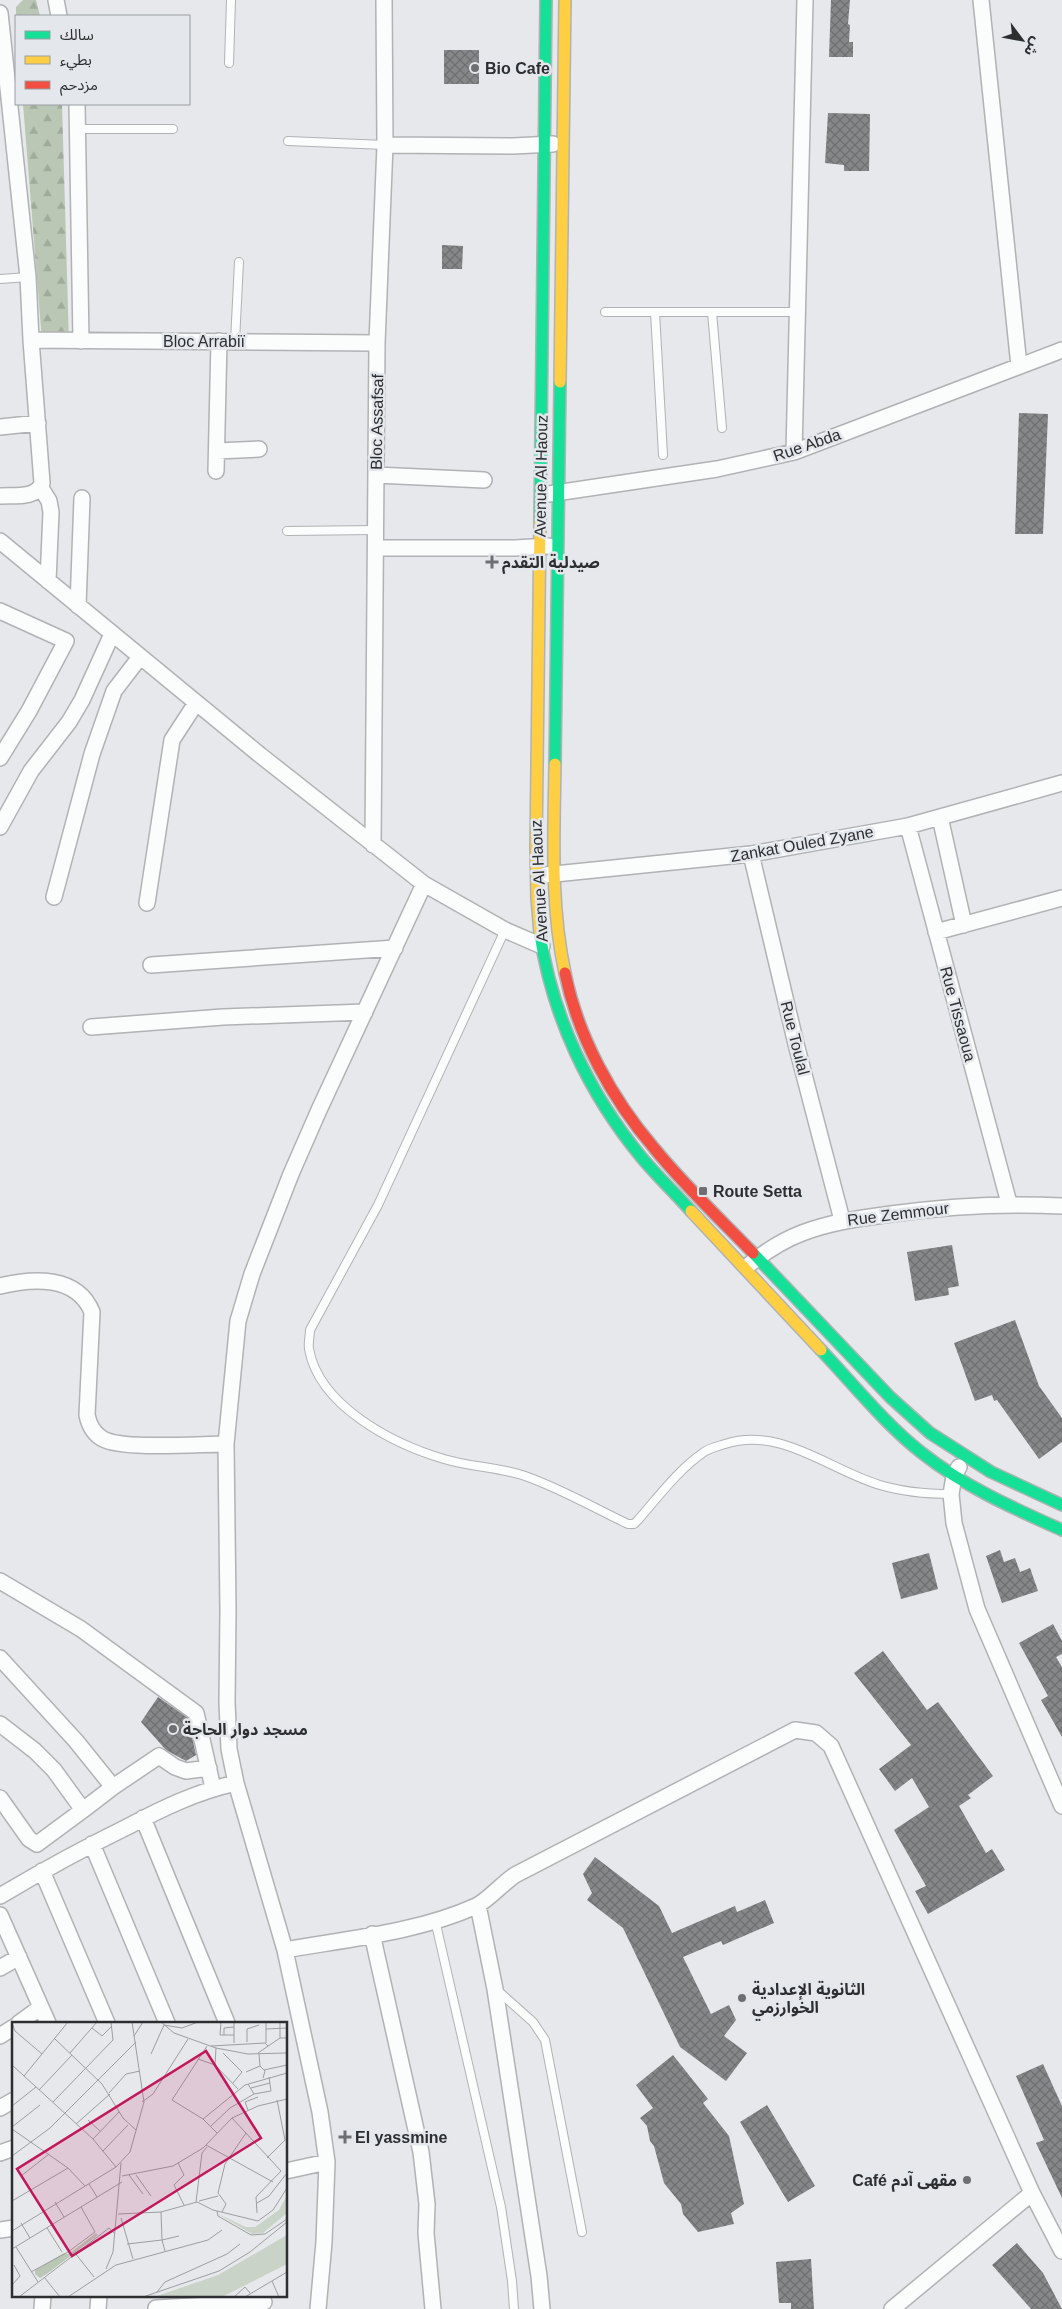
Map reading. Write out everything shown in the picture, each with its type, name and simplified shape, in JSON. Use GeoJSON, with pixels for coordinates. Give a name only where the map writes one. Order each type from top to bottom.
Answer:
{"type":"FeatureCollection","features":[{"type":"Feature","properties":{"kind":"main road","name":"Avenue Al Haouz"},"geometry":{"type":"LineString","coordinates":[[546,0],[536,876],[542,946],[549,982],[565,1032],[577,1060],[606,1111],[642,1158],[900,1434],[923,1454],[954,1476],[996,1501],[1062,1530]]}},
{"type":"Feature","properties":{"kind":"main road","name":"Avenue Al Haouz"},"geometry":{"type":"LineString","coordinates":[[565,0],[555,874],[556,920],[566,978],[576,1012],[594,1056],[616,1098],[654,1149],[907,1414],[964,1458],[998,1476],[1062,1505]]}},
{"type":"Feature","properties":{"kind":"street"},"geometry":{"type":"LineString","coordinates":[[56,0],[59,15]]}},
{"type":"Feature","properties":{"kind":"street","name":"Bloc Assafsaf"},"geometry":{"type":"LineString","coordinates":[[373,844],[378,343],[385,145],[384,0]]}},
{"type":"Feature","properties":{"kind":"street"},"geometry":{"type":"LineString","coordinates":[[794,452],[805,0]]}},
{"type":"Feature","properties":{"kind":"street"},"geometry":{"type":"LineString","coordinates":[[981,0],[1019,366]]}},
{"type":"Feature","properties":{"kind":"street"},"geometry":{"type":"LineString","coordinates":[[0,13],[28,277],[41,488],[48,500],[51,512],[48,581]]}},
{"type":"Feature","properties":{"kind":"street"},"geometry":{"type":"LineString","coordinates":[[77,105],[81,340]]}},
{"type":"Feature","properties":{"kind":"street"},"geometry":{"type":"LineString","coordinates":[[385,145],[513,146],[564,143]]}},
{"type":"Feature","properties":{"kind":"street","name":"Bloc Arrabiï"},"geometry":{"type":"LineString","coordinates":[[31,340],[378,343]]}},
{"type":"Feature","properties":{"kind":"street"},"geometry":{"type":"LineString","coordinates":[[216,471],[219,341]]}},
{"type":"Feature","properties":{"kind":"street","name":"Rue Abda"},"geometry":{"type":"LineString","coordinates":[[540,496],[717,470],[794,452],[1062,350]]}},
{"type":"Feature","properties":{"kind":"street"},"geometry":{"type":"LineString","coordinates":[[0,427],[38,423]]}},
{"type":"Feature","properties":{"kind":"street"},"geometry":{"type":"LineString","coordinates":[[217,451],[259,449]]}},
{"type":"Feature","properties":{"kind":"street"},"geometry":{"type":"LineString","coordinates":[[376,475],[484,480]]}},
{"type":"Feature","properties":{"kind":"street"},"geometry":{"type":"LineString","coordinates":[[0,496],[32,494],[41,488]]}},
{"type":"Feature","properties":{"kind":"street"},"geometry":{"type":"LineString","coordinates":[[78,606],[82,498]]}},
{"type":"Feature","properties":{"kind":"street"},"geometry":{"type":"LineString","coordinates":[[0,541],[196,703],[424,884],[505,930],[542,946]]}},
{"type":"Feature","properties":{"kind":"street"},"geometry":{"type":"LineString","coordinates":[[376,548],[559,545]]}},
{"type":"Feature","properties":{"kind":"street"},"geometry":{"type":"LineString","coordinates":[[0,758],[29,711],[66,641],[1,614]]}},
{"type":"Feature","properties":{"kind":"street"},"geometry":{"type":"LineString","coordinates":[[0,827],[31,772],[69,722],[82,700],[112,634]]}},
{"type":"Feature","properties":{"kind":"street"},"geometry":{"type":"LineString","coordinates":[[54,897],[92,754],[114,691],[140,657]]}},
{"type":"Feature","properties":{"kind":"street"},"geometry":{"type":"LineString","coordinates":[[147,903],[172,740],[196,703]]}},
{"type":"Feature","properties":{"kind":"street","name":"Zankat Ouled Zyane"},"geometry":{"type":"LineString","coordinates":[[536,876],[752,854],[908,826],[1062,783]]}},
{"type":"Feature","properties":{"kind":"street"},"geometry":{"type":"LineString","coordinates":[[940,817],[964,924]]}},
{"type":"Feature","properties":{"kind":"street","name":"Rue Tissaoua"},"geometry":{"type":"LineString","coordinates":[[908,826],[1009,1203]]}},
{"type":"Feature","properties":{"kind":"street","name":"Rue Toulal"},"geometry":{"type":"LineString","coordinates":[[752,854],[796,1044],[842,1220]]}},
{"type":"Feature","properties":{"kind":"street"},"geometry":{"type":"LineString","coordinates":[[318,2309],[324,2242],[327,2162],[320,2112],[285,1950],[236,1783],[230,1750],[227,1702],[226,1444],[238,1321],[252,1274],[294,1166],[424,884]]}},
{"type":"Feature","properties":{"kind":"street"},"geometry":{"type":"LineString","coordinates":[[936,932],[1062,898]]}},
{"type":"Feature","properties":{"kind":"street"},"geometry":{"type":"LineString","coordinates":[[151,965],[394,948]]}},
{"type":"Feature","properties":{"kind":"street"},"geometry":{"type":"LineString","coordinates":[[91,1027],[241,1016],[364,1012]]}},
{"type":"Feature","properties":{"kind":"street","name":"Rue Zemmour"},"geometry":{"type":"LineString","coordinates":[[744,1268],[757,1258],[802,1233],[842,1220],[929,1209],[1009,1203],[1062,1206]]}},
{"type":"Feature","properties":{"kind":"street"},"geometry":{"type":"LineString","coordinates":[[0,1286],[15,1282],[45,1280],[80,1292],[88,1302],[92,1312],[87,1415],[89,1424],[100,1437],[122,1445],[226,1444]]}},
{"type":"Feature","properties":{"kind":"street"},"geometry":{"type":"LineString","coordinates":[[964,1458],[954,1476],[951,1494],[954,1522],[977,1609],[1062,1806]]}},
{"type":"Feature","properties":{"kind":"street"},"geometry":{"type":"LineString","coordinates":[[0,1581],[82,1629],[190,1708],[198,1719],[213,1788]]}},
{"type":"Feature","properties":{"kind":"street"},"geometry":{"type":"LineString","coordinates":[[0,1658],[76,1741],[113,1787]]}},
{"type":"Feature","properties":{"kind":"street"},"geometry":{"type":"LineString","coordinates":[[0,1724],[35,1751],[54,1770],[84,1810]]}},
{"type":"Feature","properties":{"kind":"street"},"geometry":{"type":"LineString","coordinates":[[285,1950],[435,1920],[478,1905],[515,1875],[666,1795],[795,1730],[816,1732],[831,1746],[1032,2193],[1062,2251]]}},
{"type":"Feature","properties":{"kind":"street"},"geometry":{"type":"LineString","coordinates":[[0,1798],[29,1839],[38,1844],[113,1787],[159,1756],[186,1771],[209,1768]]}},
{"type":"Feature","properties":{"kind":"street"},"geometry":{"type":"LineString","coordinates":[[0,1896],[92,1844],[171,1804],[213,1788],[236,1783]]}},
{"type":"Feature","properties":{"kind":"street"},"geometry":{"type":"LineString","coordinates":[[143,1818],[227,2022]]}},
{"type":"Feature","properties":{"kind":"street"},"geometry":{"type":"LineString","coordinates":[[92,1844],[168,2022]]}},
{"type":"Feature","properties":{"kind":"street"},"geometry":{"type":"LineString","coordinates":[[42,1871],[107,2022]]}},
{"type":"Feature","properties":{"kind":"street"},"geometry":{"type":"LineString","coordinates":[[478,1905],[495,1989],[539,2276],[542,2309]]}},
{"type":"Feature","properties":{"kind":"street"},"geometry":{"type":"LineString","coordinates":[[0,1915],[48,2022]]}},
{"type":"Feature","properties":{"kind":"street"},"geometry":{"type":"LineString","coordinates":[[372,1934],[421,2152],[433,2309]]}},
{"type":"Feature","properties":{"kind":"street"},"geometry":{"type":"LineString","coordinates":[[0,1968],[19,1957]]}},
{"type":"Feature","properties":{"kind":"street"},"geometry":{"type":"LineString","coordinates":[[20,2022],[42,2007]]}},
{"type":"Feature","properties":{"kind":"street"},"geometry":{"type":"LineString","coordinates":[[0,2036],[12,2028]]}},
{"type":"Feature","properties":{"kind":"street"},"geometry":{"type":"LineString","coordinates":[[0,2108],[12,2101]]}},
{"type":"Feature","properties":{"kind":"street"},"geometry":{"type":"LineString","coordinates":[[288,2171],[327,2162]]}},
{"type":"Feature","properties":{"kind":"street"},"geometry":{"type":"LineString","coordinates":[[892,2309],[1032,2193]]}},
{"type":"Feature","properties":{"kind":"street"},"geometry":{"type":"LineString","coordinates":[[42,2309],[43,2296]]}},
{"type":"Feature","properties":{"kind":"street"},"geometry":{"type":"LineString","coordinates":[[98,2309],[100,2296]]}},
{"type":"Feature","properties":{"kind":"street"},"geometry":{"type":"LineString","coordinates":[[156,2304],[264,2302]]}},
{"type":"Feature","properties":{"kind":"lane"},"geometry":{"type":"LineString","coordinates":[[229,62],[231,0]]}},
{"type":"Feature","properties":{"kind":"lane"},"geometry":{"type":"LineString","coordinates":[[77,129],[174,129]]}},
{"type":"Feature","properties":{"kind":"lane"},"geometry":{"type":"LineString","coordinates":[[288,141],[385,145]]}},
{"type":"Feature","properties":{"kind":"lane"},"geometry":{"type":"LineString","coordinates":[[235,341],[239,262]]}},
{"type":"Feature","properties":{"kind":"lane"},"geometry":{"type":"LineString","coordinates":[[0,279],[28,277]]}},
{"type":"Feature","properties":{"kind":"lane"},"geometry":{"type":"LineString","coordinates":[[605,312],[797,312]]}},
{"type":"Feature","properties":{"kind":"lane"},"geometry":{"type":"LineString","coordinates":[[656,312],[663,455]]}},
{"type":"Feature","properties":{"kind":"lane"},"geometry":{"type":"LineString","coordinates":[[712,312],[722,428]]}},
{"type":"Feature","properties":{"kind":"lane"},"geometry":{"type":"LineString","coordinates":[[286,531],[376,530]]}},
{"type":"Feature","properties":{"kind":"lane"},"geometry":{"type":"LineString","coordinates":[[505,930],[378,1205],[310,1330],[309,1348],[316,1368],[329,1392],[366,1424],[422,1452],[445,1460],[524,1476],[572,1494],[628,1524],[634,1524],[679,1472],[706,1450],[734,1441],[760,1439],[779,1442],[880,1485],[918,1493],[951,1494]]}},
{"type":"Feature","properties":{"kind":"lane"},"geometry":{"type":"LineString","coordinates":[[435,1920],[502,2207],[514,2309]]}},
{"type":"Feature","properties":{"kind":"lane"},"geometry":{"type":"LineString","coordinates":[[495,1989],[533,2022],[545,2040],[582,2232]]}},
{"type":"Feature","properties":{"kind":"green space"},"geometry":{"type":"Polygon","coordinates":[[[23,0],[36,0],[40,15],[16,15],[16,7],[23,0]]]}},
{"type":"Feature","properties":{"kind":"green space"},"geometry":{"type":"Polygon","coordinates":[[[23,105],[62,105],[69,343],[42,341],[23,105]]]}},
{"type":"Feature","properties":{"kind":"building"},"geometry":{"type":"Polygon","coordinates":[[[831,0],[850,0],[848,24],[850,25],[849,42],[853,42],[853,57],[829,57],[831,0]]]}},
{"type":"Feature","properties":{"kind":"building"},"geometry":{"type":"Polygon","coordinates":[[[444,50],[479,50],[479,84],[444,84],[444,50]]]}},
{"type":"Feature","properties":{"kind":"building"},"geometry":{"type":"Polygon","coordinates":[[[828,113],[870,114],[869,171],[844,171],[844,165],[825,163],[828,113]]]}},
{"type":"Feature","properties":{"kind":"building"},"geometry":{"type":"Polygon","coordinates":[[[442,245],[463,246],[462,269],[442,269],[442,245]]]}},
{"type":"Feature","properties":{"kind":"building"},"geometry":{"type":"Polygon","coordinates":[[[1019,413],[1048,414],[1043,534],[1015,534],[1019,413]]]}},
{"type":"Feature","properties":{"kind":"building"},"geometry":{"type":"Polygon","coordinates":[[[952,1245],[959,1286],[948,1288],[949,1295],[915,1301],[907,1252],[952,1245]]]}},
{"type":"Feature","properties":{"kind":"building"},"geometry":{"type":"Polygon","coordinates":[[[1015,1320],[1039,1386],[1062,1418],[1062,1442],[1039,1459],[997,1400],[994,1401],[992,1395],[975,1401],[954,1343],[1015,1320]]]}},
{"type":"Feature","properties":{"kind":"building"},"geometry":{"type":"Polygon","coordinates":[[[1000,1550],[1004,1562],[1015,1558],[1020,1572],[1030,1568],[1038,1591],[1002,1603],[986,1556],[1000,1550]]]}},
{"type":"Feature","properties":{"kind":"building"},"geometry":{"type":"Polygon","coordinates":[[[929,1553],[938,1589],[901,1599],[892,1563],[929,1553]]]}},
{"type":"Feature","properties":{"kind":"building"},"geometry":{"type":"Polygon","coordinates":[[[1053,1624],[1062,1641],[1062,1654],[1056,1657],[1062,1667],[1062,1737],[1041,1700],[1048,1696],[1019,1643],[1053,1624]]]}},
{"type":"Feature","properties":{"kind":"building"},"geometry":{"type":"Polygon","coordinates":[[[883,1651],[927,1710],[938,1702],[993,1776],[968,1795],[971,1798],[959,1806],[986,1853],[992,1849],[1005,1870],[928,1914],[915,1891],[926,1886],[894,1830],[929,1807],[912,1778],[895,1791],[879,1769],[911,1745],[854,1673],[883,1651]]]}},
{"type":"Feature","properties":{"kind":"building","name":"مسجد دوار الحاجة"},"geometry":{"type":"Polygon","coordinates":[[[158,1697],[188,1718],[196,1755],[186,1761],[166,1750],[141,1722],[158,1697]]]}},
{"type":"Feature","properties":{"kind":"building"},"geometry":{"type":"Polygon","coordinates":[[[595,1857],[659,1906],[672,1933],[735,1906],[737,1912],[765,1900],[774,1923],[723,1945],[721,1941],[683,1957],[711,2014],[729,2005],[736,2020],[724,2036],[747,2053],[726,2081],[680,2047],[623,1928],[587,1900],[592,1893],[583,1874],[595,1857]]]}},
{"type":"Feature","properties":{"kind":"building"},"geometry":{"type":"Polygon","coordinates":[[[673,2055],[708,2099],[703,2103],[729,2136],[744,2204],[731,2213],[734,2224],[698,2232],[683,2214],[681,2204],[664,2183],[647,2126],[640,2118],[653,2108],[636,2085],[673,2055]]]}},
{"type":"Feature","properties":{"kind":"building"},"geometry":{"type":"Polygon","coordinates":[[[1043,2064],[1062,2106],[1062,2198],[1036,2143],[1044,2140],[1016,2076],[1043,2064]]]}},
{"type":"Feature","properties":{"kind":"building"},"geometry":{"type":"Polygon","coordinates":[[[767,2105],[815,2186],[788,2202],[740,2122],[767,2105]]]}},
{"type":"Feature","properties":{"kind":"building"},"geometry":{"type":"Polygon","coordinates":[[[1017,2243],[1043,2273],[1062,2309],[1031,2309],[992,2265],[1017,2243]]]}},
{"type":"Feature","properties":{"kind":"building"},"geometry":{"type":"Polygon","coordinates":[[[811,2259],[814,2309],[791,2309],[791,2303],[779,2303],[776,2262],[811,2259]]]}},
{"type":"Feature","properties":{"kind":"traffic: fast"},"geometry":{"type":"LineString","coordinates":[[540,522],[546,0]]}},
{"type":"Feature","properties":{"kind":"traffic: fast"},"geometry":{"type":"LineString","coordinates":[[555,764],[560,382]]}},
{"type":"Feature","properties":{"kind":"traffic: fast"},"geometry":{"type":"LineString","coordinates":[[540,934],[554,995],[576,1053],[590,1081],[605,1108],[642,1158],[691,1211]]}},
{"type":"Feature","properties":{"kind":"traffic: fast"},"geometry":{"type":"LineString","coordinates":[[753,1253],[890,1397],[930,1433],[991,1472],[1062,1505]]}},
{"type":"Feature","properties":{"kind":"traffic: fast"},"geometry":{"type":"LineString","coordinates":[[821,1350],[882,1417],[908,1442],[938,1465],[972,1487],[1062,1530]]}},
{"type":"Feature","properties":{"kind":"traffic: slow"},"geometry":{"type":"LineString","coordinates":[[560,382],[565,0]]}},
{"type":"Feature","properties":{"kind":"traffic: slow"},"geometry":{"type":"LineString","coordinates":[[540,522],[536,848],[540,934]]}},
{"type":"Feature","properties":{"kind":"traffic: slow"},"geometry":{"type":"LineString","coordinates":[[555,764],[555,895],[560,947],[565,973]]}},
{"type":"Feature","properties":{"kind":"traffic: slow"},"geometry":{"type":"LineString","coordinates":[[691,1211],[821,1350]]}},
{"type":"Feature","properties":{"kind":"traffic: jam"},"geometry":{"type":"LineString","coordinates":[[565,973],[578,1020],[588,1044],[624,1109],[677,1175],[753,1253]]}},
{"type":"Feature","properties":{"kind":"place","name":"Bio Cafe"},"geometry":{"type":"Point","coordinates":[475,68]}},
{"type":"Feature","properties":{"kind":"place","name":"صيدلية التقدم"},"geometry":{"type":"Point","coordinates":[492,562]}},
{"type":"Feature","properties":{"kind":"place","name":"Route Setta"},"geometry":{"type":"Point","coordinates":[703,1191]}},
{"type":"Feature","properties":{"kind":"place","name":"مسجد دوار الحاجة"},"geometry":{"type":"Point","coordinates":[173,1729]}},
{"type":"Feature","properties":{"kind":"place","name":"الثانوية الإعدادية الخوارزمي"},"geometry":{"type":"Point","coordinates":[742,1998]}},
{"type":"Feature","properties":{"kind":"place","name":"El yassmine"},"geometry":{"type":"Point","coordinates":[345,2137]}},
{"type":"Feature","properties":{"kind":"place","name":"Café مقهى آدم"},"geometry":{"type":"Point","coordinates":[967,2180]}}]}
